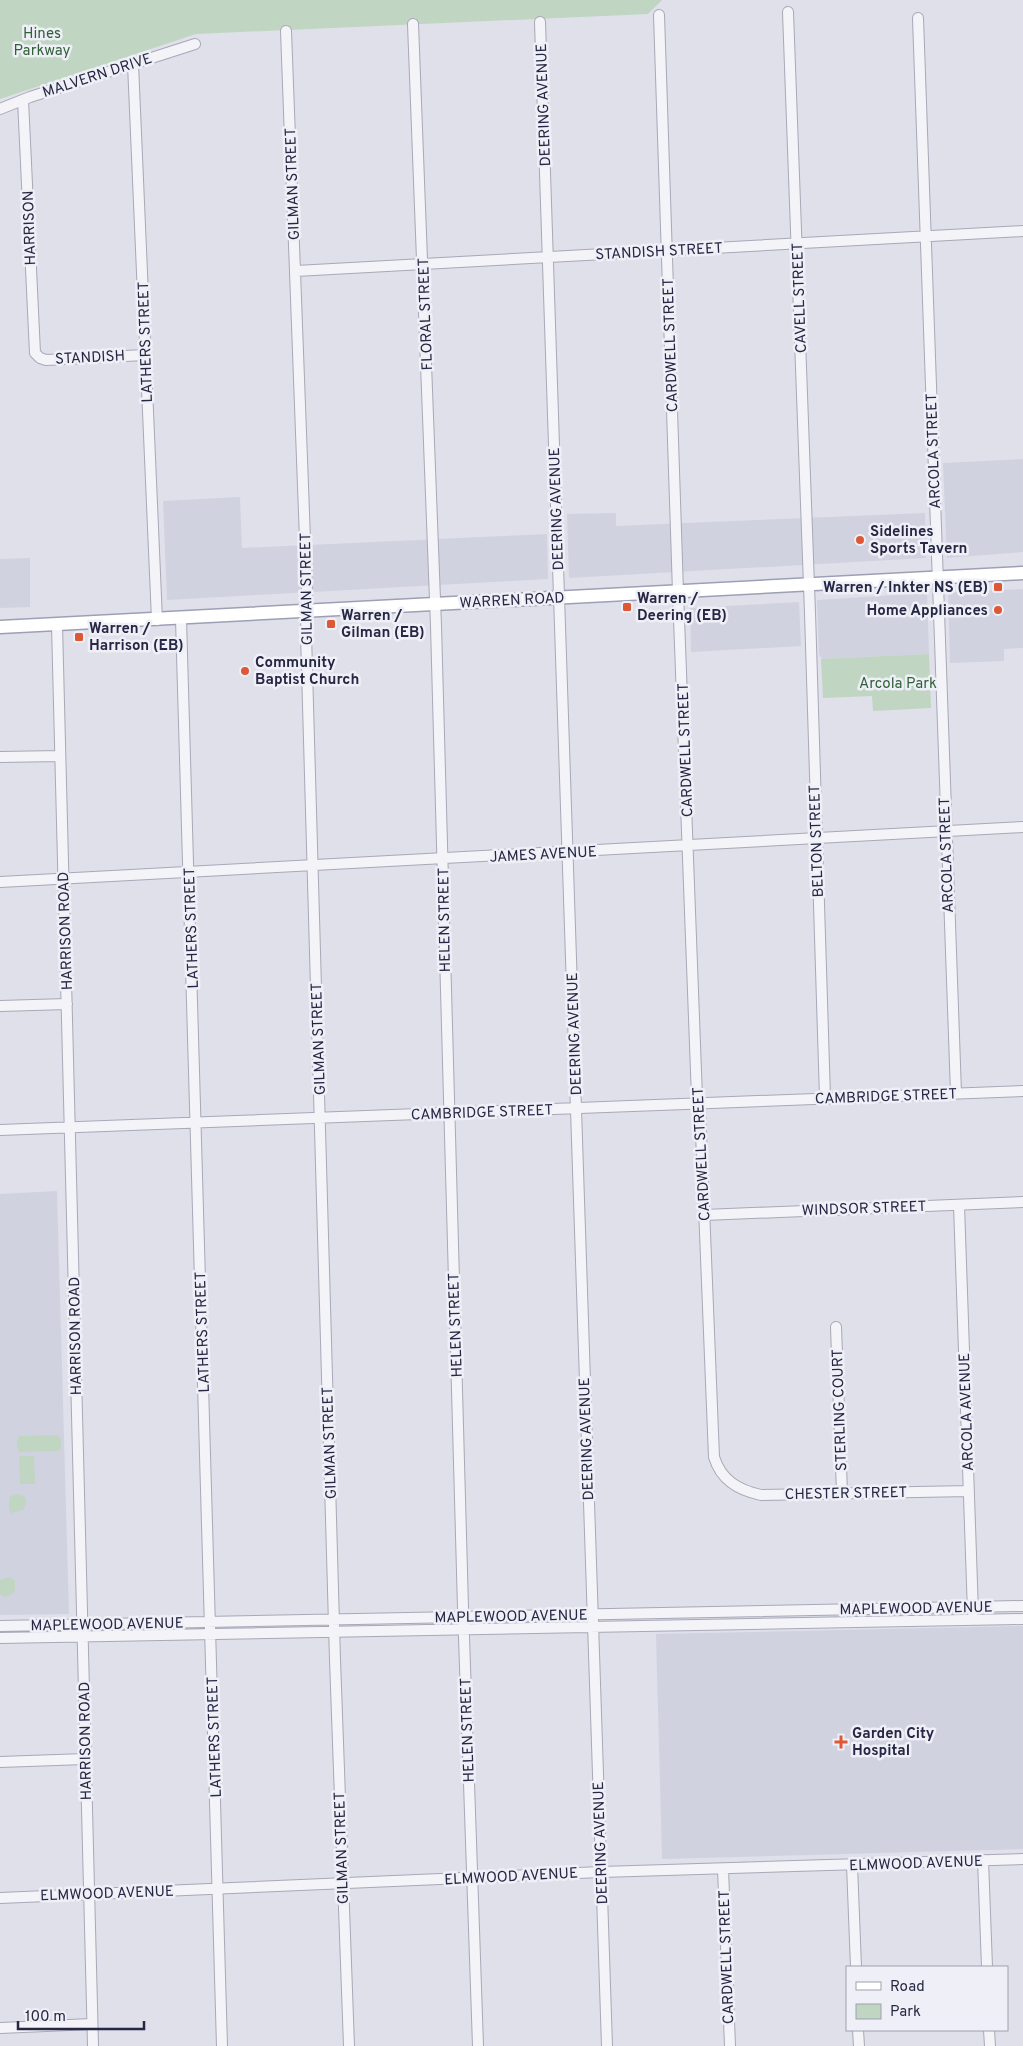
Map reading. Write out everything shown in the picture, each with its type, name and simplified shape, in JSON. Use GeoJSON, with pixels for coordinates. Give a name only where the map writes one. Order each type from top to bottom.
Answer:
{"type":"FeatureCollection","features":[{"type":"Feature","properties":{"kind":"main road","name":"WARREN ROAD"},"geometry":{"type":"LineString","coordinates":[[0,627],[181,619],[1023,573]]}},
{"type":"Feature","properties":{"kind":"street","name":"CAVELL STREET"},"geometry":{"type":"LineString","coordinates":[[788,12],[808,584]]}},
{"type":"Feature","properties":{"kind":"street","name":"CARDWELL STREET"},"geometry":{"type":"LineString","coordinates":[[659,15],[678,592],[712,1444],[716,1463],[726,1480]]}},
{"type":"Feature","properties":{"kind":"street","name":"ARCOLA STREET"},"geometry":{"type":"LineString","coordinates":[[918,18],[927,236],[936,578],[956,1093]]}},
{"type":"Feature","properties":{"kind":"street","name":"DEERING AVENUE"},"geometry":{"type":"LineString","coordinates":[[540,22],[607,2046]]}},
{"type":"Feature","properties":{"kind":"street","name":"FLORAL STREET"},"geometry":{"type":"LineString","coordinates":[[414,24],[435,605]]}},
{"type":"Feature","properties":{"kind":"street","name":"GILMAN STREET"},"geometry":{"type":"LineString","coordinates":[[286,31],[307,583],[306,612],[334,1631],[349,2046]]}},
{"type":"Feature","properties":{"kind":"street","name":"MALVERN DRIVE"},"geometry":{"type":"LineString","coordinates":[[0,109],[195,44]]}},
{"type":"Feature","properties":{"kind":"street","name":"LATHERS STREET"},"geometry":{"type":"LineString","coordinates":[[133,64],[157,620]]}},
{"type":"Feature","properties":{"kind":"street","name":"HARRISON"},"geometry":{"type":"LineString","coordinates":[[23,100],[36,355]]}},
{"type":"Feature","properties":{"kind":"street","name":"STANDISH STREET"},"geometry":{"type":"LineString","coordinates":[[296,271],[1023,231]]}},
{"type":"Feature","properties":{"kind":"street","name":"STANDISH"},"geometry":{"type":"LineString","coordinates":[[36,355],[46,360],[145,354]]}},
{"type":"Feature","properties":{"kind":"street","name":"BELTON STREET"},"geometry":{"type":"LineString","coordinates":[[808,584],[825,1098]]}},
{"type":"Feature","properties":{"kind":"street","name":"HELEN STREET"},"geometry":{"type":"LineString","coordinates":[[435,605],[463,1617],[478,2046]]}},
{"type":"Feature","properties":{"kind":"street","name":"LATHERS STREET"},"geometry":{"type":"LineString","coordinates":[[181,619],[222,2046]]}},
{"type":"Feature","properties":{"kind":"street","name":"HARRISON ROAD"},"geometry":{"type":"LineString","coordinates":[[57,625],[93,2046]]}},
{"type":"Feature","properties":{"kind":"street"},"geometry":{"type":"LineString","coordinates":[[0,758],[60,756]]}},
{"type":"Feature","properties":{"kind":"street","name":"JAMES AVENUE"},"geometry":{"type":"LineString","coordinates":[[0,882],[1023,827]]}},
{"type":"Feature","properties":{"kind":"street"},"geometry":{"type":"LineString","coordinates":[[0,1006],[67,1004]]}},
{"type":"Feature","properties":{"kind":"street","name":"CAMBRIDGE STREET"},"geometry":{"type":"LineString","coordinates":[[0,1130],[449,1114],[1023,1090]]}},
{"type":"Feature","properties":{"kind":"street","name":"WINDSOR STREET"},"geometry":{"type":"LineString","coordinates":[[704,1215],[1023,1202]]}},
{"type":"Feature","properties":{"kind":"street","name":"ARCOLA AVENUE"},"geometry":{"type":"LineString","coordinates":[[959,1204],[973,1619]]}},
{"type":"Feature","properties":{"kind":"street","name":"STERLING COURT"},"geometry":{"type":"LineString","coordinates":[[836,1327],[842,1493]]}},
{"type":"Feature","properties":{"kind":"street","name":"CHESTER STREET"},"geometry":{"type":"LineString","coordinates":[[726,1480],[740,1489],[761,1495],[969,1490]]}},
{"type":"Feature","properties":{"kind":"street","name":"MAPLEWOOD AVENUE"},"geometry":{"type":"LineString","coordinates":[[0,1626],[1023,1606]]}},
{"type":"Feature","properties":{"kind":"street"},"geometry":{"type":"LineString","coordinates":[[843,1610],[844,1620]]}},
{"type":"Feature","properties":{"kind":"street"},"geometry":{"type":"LineString","coordinates":[[714,1612],[714,1623]]}},
{"type":"Feature","properties":{"kind":"street","name":"MAPLEWOOD AVENUE"},"geometry":{"type":"LineString","coordinates":[[0,1638],[1023,1618]]}},
{"type":"Feature","properties":{"kind":"street"},"geometry":{"type":"LineString","coordinates":[[0,1762],[85,1759]]}},
{"type":"Feature","properties":{"kind":"street","name":"ELMWOOD AVENUE"},"geometry":{"type":"LineString","coordinates":[[0,1898],[602,1872],[1023,1859]]}},
{"type":"Feature","properties":{"kind":"street"},"geometry":{"type":"LineString","coordinates":[[983,1860],[987,1966]]}},
{"type":"Feature","properties":{"kind":"street"},"geometry":{"type":"LineString","coordinates":[[852,1865],[856,1966]]}},
{"type":"Feature","properties":{"kind":"street","name":"CARDWELL STREET"},"geometry":{"type":"LineString","coordinates":[[722,1869],[730,2046]]}},
{"type":"Feature","properties":{"kind":"street"},"geometry":{"type":"LineString","coordinates":[[0,2028],[92,2024]]}},
{"type":"Feature","properties":{"kind":"street"},"geometry":{"type":"LineString","coordinates":[[858,2031],[858,2046]]}},
{"type":"Feature","properties":{"kind":"street"},"geometry":{"type":"LineString","coordinates":[[989,2031],[990,2046]]}},
{"type":"Feature","properties":{"kind":"shaded area"},"geometry":{"type":"Polygon","coordinates":[[[1023,459],[1023,552],[947,558],[943,463],[1023,459]]]}},
{"type":"Feature","properties":{"kind":"shaded area"},"geometry":{"type":"Polygon","coordinates":[[[240,497],[242,548],[547,534],[548,579],[167,600],[163,501],[240,497]]]}},
{"type":"Feature","properties":{"kind":"shaded area"},"geometry":{"type":"Polygon","coordinates":[[[616,513],[616,526],[925,513],[926,558],[569,578],[567,514],[616,513]]]}},
{"type":"Feature","properties":{"kind":"shaded area"},"geometry":{"type":"Polygon","coordinates":[[[30,558],[30,607],[0,608],[0,559],[30,558]]]}},
{"type":"Feature","properties":{"kind":"shaded area"},"geometry":{"type":"Polygon","coordinates":[[[1023,589],[1023,648],[1004,649],[1004,661],[950,663],[948,592],[1023,589]]]}},
{"type":"Feature","properties":{"kind":"shaded area"},"geometry":{"type":"Polygon","coordinates":[[[927,593],[929,654],[822,659],[819,655],[817,600],[927,593]]]}},
{"type":"Feature","properties":{"kind":"shaded area"},"geometry":{"type":"Polygon","coordinates":[[[799,602],[801,646],[691,652],[690,608],[799,602]]]}},
{"type":"Feature","properties":{"kind":"shaded area"},"geometry":{"type":"Polygon","coordinates":[[[57,1191],[69,1614],[0,1615],[0,1194],[57,1191]]]}},
{"type":"Feature","properties":{"kind":"shaded area","name":"Garden City Hospital"},"geometry":{"type":"Polygon","coordinates":[[[1023,1626],[1023,1849],[662,1859],[656,1634],[1023,1626]]]}},
{"type":"Feature","properties":{"kind":"green space","name":"Hines Parkway"},"geometry":{"type":"Polygon","coordinates":[[[0,0],[662,0],[648,14],[196,34],[0,99],[0,0]]]}},
{"type":"Feature","properties":{"kind":"green space","name":"Arcola Park"},"geometry":{"type":"Polygon","coordinates":[[[929,654],[931,708],[873,711],[872,696],[823,698],[821,659],[929,654]]]}},
{"type":"Feature","properties":{"kind":"green space"},"geometry":{"type":"Polygon","coordinates":[[[57,1435],[61,1439],[61,1448],[58,1451],[19,1452],[18,1450],[17,1440],[19,1436],[57,1435]]]}},
{"type":"Feature","properties":{"kind":"green space"},"geometry":{"type":"Polygon","coordinates":[[[19,1456],[34,1456],[35,1484],[20,1484],[19,1456]]]}},
{"type":"Feature","properties":{"kind":"green space"},"geometry":{"type":"Polygon","coordinates":[[[16,1494],[26,1498],[26,1504],[23,1510],[12,1513],[9,1510],[9,1500],[10,1496],[16,1494]]]}},
{"type":"Feature","properties":{"kind":"green space"},"geometry":{"type":"Polygon","coordinates":[[[10,1577],[15,1580],[15,1590],[11,1595],[5,1597],[0,1595],[0,1580],[10,1577]]]}},
{"type":"Feature","properties":{"kind":"place","name":"Sidelines Sports Tavern"},"geometry":{"type":"Point","coordinates":[860,540]}},
{"type":"Feature","properties":{"kind":"place","name":"Warren / Inkter NS (EB)"},"geometry":{"type":"Point","coordinates":[998,587]}},
{"type":"Feature","properties":{"kind":"place","name":"Warren / Deering (EB)"},"geometry":{"type":"Point","coordinates":[627,607]}},
{"type":"Feature","properties":{"kind":"place","name":"Home Appliances"},"geometry":{"type":"Point","coordinates":[998,610]}},
{"type":"Feature","properties":{"kind":"place","name":"Warren / Gilman (EB)"},"geometry":{"type":"Point","coordinates":[331,624]}},
{"type":"Feature","properties":{"kind":"place","name":"Warren / Harrison (EB)"},"geometry":{"type":"Point","coordinates":[79,637]}},
{"type":"Feature","properties":{"kind":"place","name":"Community Baptist Church"},"geometry":{"type":"Point","coordinates":[245,671]}},
{"type":"Feature","properties":{"kind":"place","name":"Garden City Hospital"},"geometry":{"type":"Point","coordinates":[841,1742]}}]}
